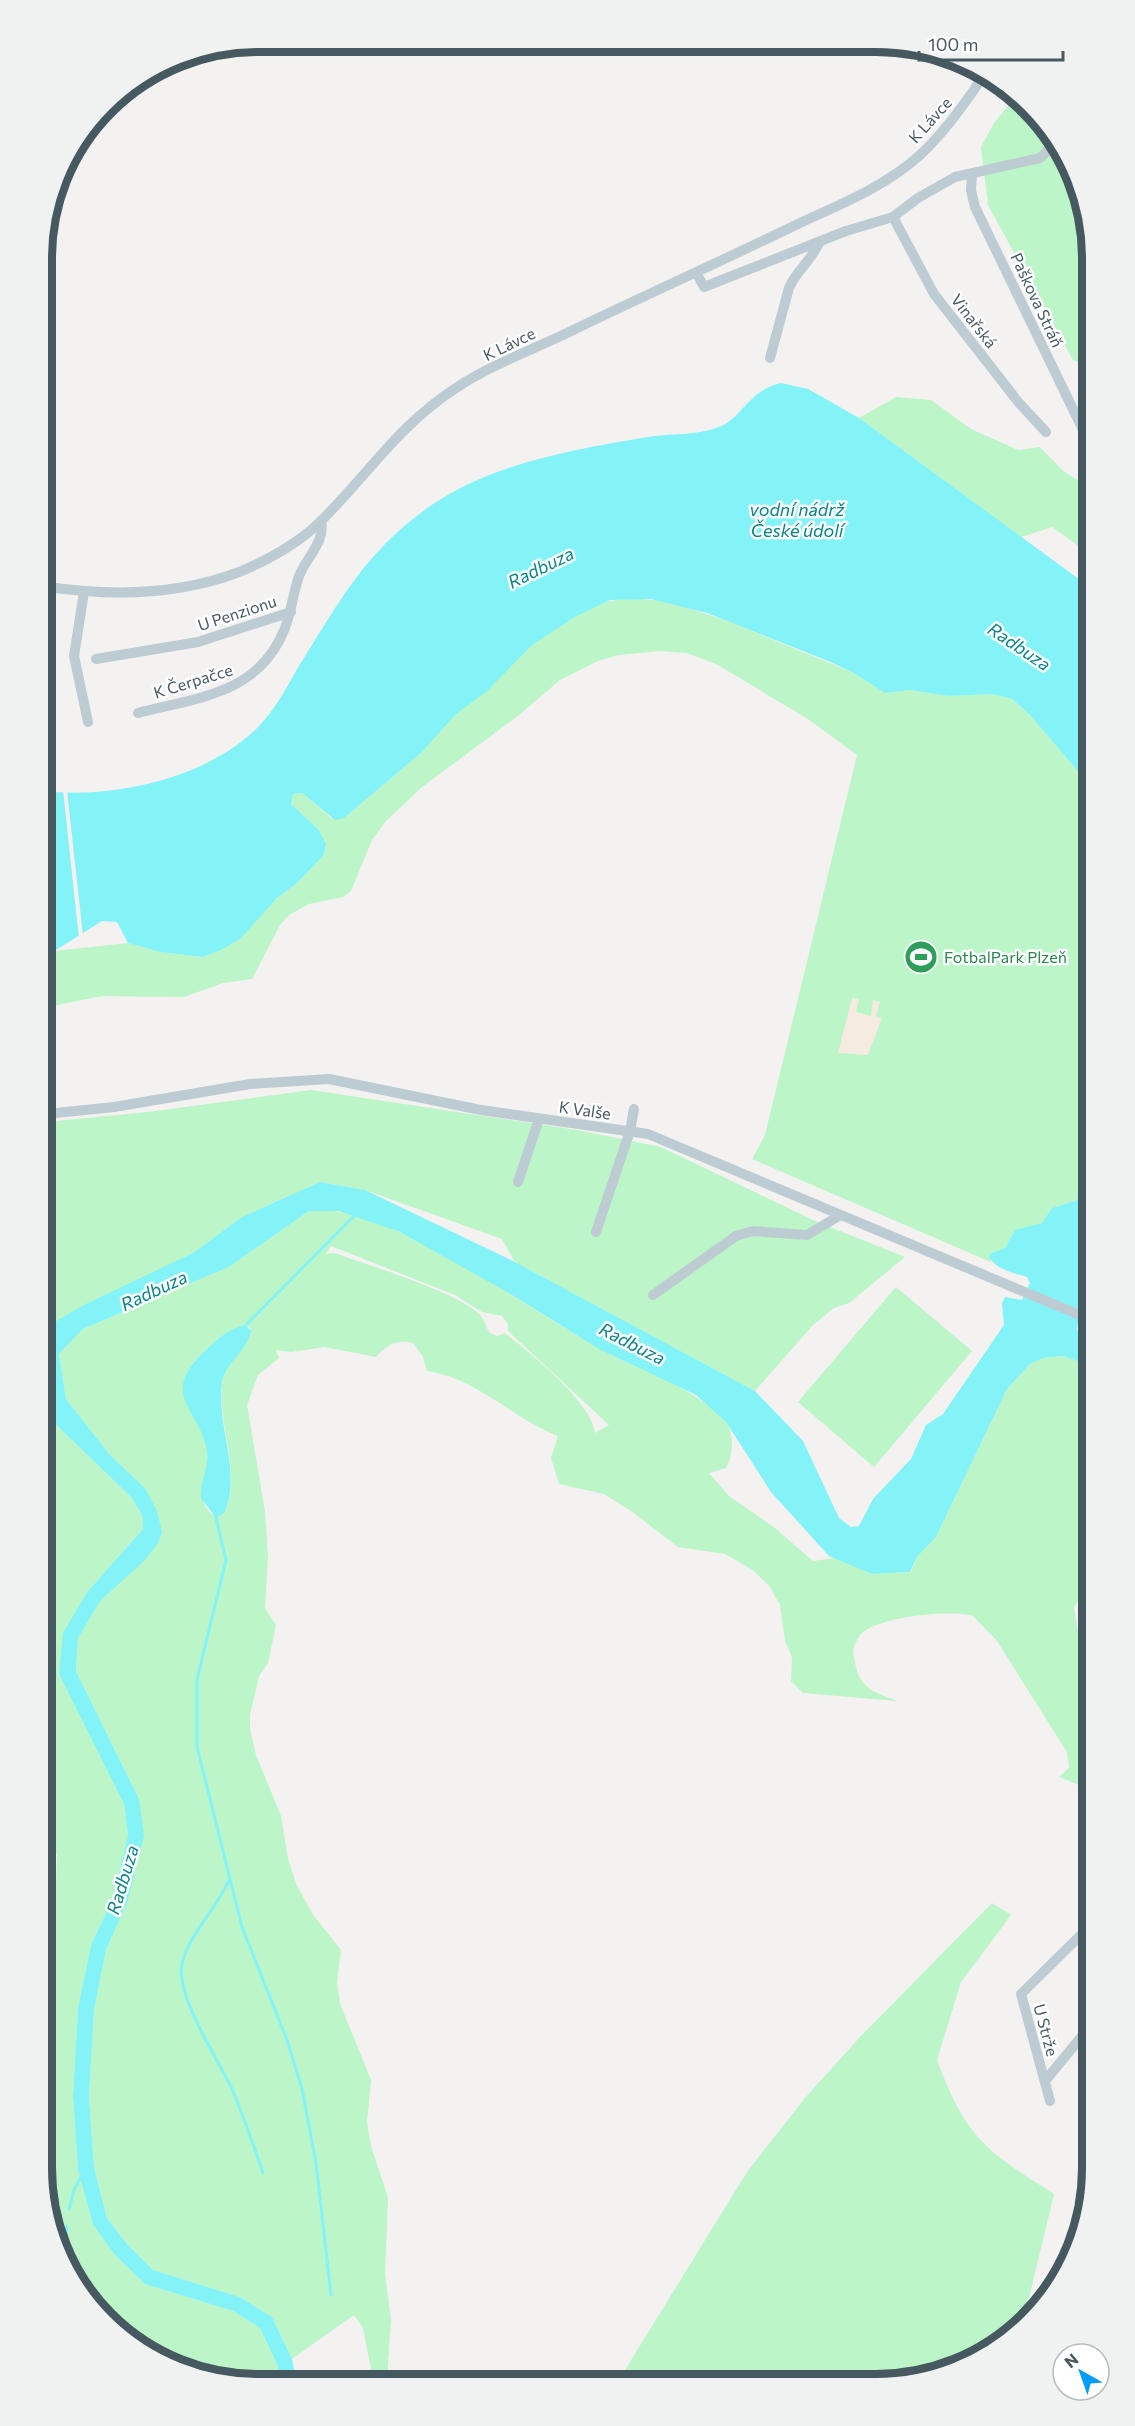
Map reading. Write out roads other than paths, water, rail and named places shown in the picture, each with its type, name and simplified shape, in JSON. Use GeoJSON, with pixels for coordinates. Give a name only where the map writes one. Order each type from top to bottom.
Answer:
{"type":"FeatureCollection","features":[{"type":"Feature","properties":{"kind":"street","name":"K Lávce"},"geometry":{"type":"LineString","coordinates":[[53,588],[84,592],[159,590],[240,572],[268,557],[321,521],[394,438],[423,410],[459,386],[611,312],[697,274],[889,178],[920,155],[960,110],[980,80]]}},
{"type":"Feature","properties":{"kind":"street"},"geometry":{"type":"LineString","coordinates":[[697,274],[704,287],[846,231],[893,217],[918,198],[955,177],[1040,158],[1050,148]]}},
{"type":"Feature","properties":{"kind":"street","name":"Paškova Stráň"},"geometry":{"type":"LineString","coordinates":[[972,175],[971,190],[975,207],[1082,428]]}},
{"type":"Feature","properties":{"kind":"street","name":"Vinařská"},"geometry":{"type":"LineString","coordinates":[[893,217],[934,294],[1019,403],[1046,432]]}},
{"type":"Feature","properties":{"kind":"street"},"geometry":{"type":"LineString","coordinates":[[770,358],[792,279],[811,259],[819,243]]}},
{"type":"Feature","properties":{"kind":"street","name":"U Penzionu"},"geometry":{"type":"LineString","coordinates":[[96,659],[180,646],[291,612],[300,574],[321,536],[321,521]]}},
{"type":"Feature","properties":{"kind":"street"},"geometry":{"type":"LineString","coordinates":[[84,592],[74,656],[88,722]]}},
{"type":"Feature","properties":{"kind":"street","name":"K Čerpačce"},"geometry":{"type":"LineString","coordinates":[[138,713],[242,682],[266,663],[291,612]]}},
{"type":"Feature","properties":{"kind":"street","name":"K Valše"},"geometry":{"type":"LineString","coordinates":[[53,1113],[114,1107],[250,1084],[329,1079],[482,1110],[648,1134],[1082,1317]]}},
{"type":"Feature","properties":{"kind":"street"},"geometry":{"type":"LineString","coordinates":[[596,1232],[630,1131],[634,1109]]}},
{"type":"Feature","properties":{"kind":"street"},"geometry":{"type":"LineString","coordinates":[[518,1182],[539,1119]]}},
{"type":"Feature","properties":{"kind":"street"},"geometry":{"type":"LineString","coordinates":[[653,1295],[736,1236],[753,1231],[807,1236],[839,1216]]}},
{"type":"Feature","properties":{"kind":"street","name":"U Strže"},"geometry":{"type":"LineString","coordinates":[[1050,2101],[1021,1994],[1082,1933]]}},
{"type":"Feature","properties":{"kind":"street"},"geometry":{"type":"LineString","coordinates":[[1045,2081],[1082,2036]]}},
{"type":"Feature","properties":{"kind":"water","name":"vodní nádrž České údolí"},"geometry":{"type":"Polygon","coordinates":[[[781,383],[808,389],[859,418],[1082,581],[1082,776],[1030,715],[1012,699],[992,694],[948,696],[910,690],[885,693],[854,673],[828,661],[707,613],[651,599],[610,600],[575,617],[532,645],[486,692],[456,714],[421,753],[344,818],[335,820],[302,793],[293,794],[291,804],[318,829],[326,844],[324,855],[296,884],[277,898],[240,939],[203,957],[160,952],[128,943],[117,922],[102,921],[53,952],[53,792],[100,792],[159,781],[187,772],[238,744],[271,712],[354,580],[369,562],[404,526],[451,493],[504,469],[561,453],[648,437],[711,430],[727,423],[753,398],[781,383]]]}},
{"type":"Feature","properties":{"kind":"water","name":"Radbuza"},"geometry":{"type":"Polygon","coordinates":[[[320,1182],[365,1190],[515,1262],[755,1391],[803,1441],[839,1518],[851,1527],[859,1526],[873,1499],[911,1459],[926,1425],[943,1414],[1004,1325],[1002,1303],[1005,1297],[1022,1300],[1030,1283],[1027,1277],[1001,1268],[992,1261],[990,1254],[1005,1248],[1015,1230],[1042,1223],[1052,1208],[1075,1201],[1082,1196],[1082,1317],[1077,1330],[1082,1334],[1082,1363],[1064,1356],[1043,1358],[1030,1364],[1007,1389],[936,1537],[917,1557],[910,1572],[872,1574],[829,1556],[771,1492],[726,1422],[696,1395],[599,1349],[507,1292],[400,1232],[339,1211],[309,1211],[229,1267],[83,1329],[59,1354],[66,1399],[110,1455],[145,1488],[157,1511],[162,1532],[157,1545],[143,1562],[101,1600],[78,1638],[76,1671],[139,1799],[144,1836],[127,1903],[106,1950],[94,2010],[89,2097],[94,2167],[107,2218],[127,2244],[153,2270],[240,2297],[272,2317],[292,2359],[295,2374],[279,2374],[277,2364],[260,2328],[233,2311],[145,2284],[115,2255],[93,2225],[78,2170],[73,2097],[78,2008],[91,1945],[113,1898],[128,1835],[124,1804],[59,1674],[63,1633],[88,1591],[143,1529],[142,1515],[132,1498],[52,1421],[52,1325],[86,1304],[193,1253],[242,1217],[320,1182]]]}},
{"type":"Feature","properties":{"kind":"water"},"geometry":{"type":"Polygon","coordinates":[[[246,1325],[251,1331],[249,1338],[228,1369],[222,1383],[222,1415],[231,1481],[230,1497],[225,1512],[216,1518],[201,1498],[207,1452],[198,1425],[186,1402],[183,1391],[184,1379],[192,1365],[216,1341],[229,1331],[246,1325]]]}},
{"type":"Feature","properties":{"kind":"waterway"},"geometry":{"type":"LineString","coordinates":[[244,1327],[356,1214]]}},
{"type":"Feature","properties":{"kind":"waterway"},"geometry":{"type":"LineString","coordinates":[[215,1514],[226,1560],[197,1680],[197,1747],[242,1927],[287,2040],[302,2089],[316,2163],[331,2295]]}},
{"type":"Feature","properties":{"kind":"waterway"},"geometry":{"type":"LineString","coordinates":[[229,1880],[186,1952],[182,1964],[182,1977],[191,2008],[231,2087],[263,2173]]}},
{"type":"Feature","properties":{"kind":"waterway"},"geometry":{"type":"LineString","coordinates":[[69,2209],[74,2190],[81,2177]]}},
{"type":"Feature","properties":{"kind":"waterway"},"geometry":{"type":"LineString","coordinates":[[66,2240],[67,2226]]}},
{"type":"Feature","properties":{"kind":"place","name":"FotbalPark Plzeň"},"geometry":{"type":"Point","coordinates":[921,957]}}]}
